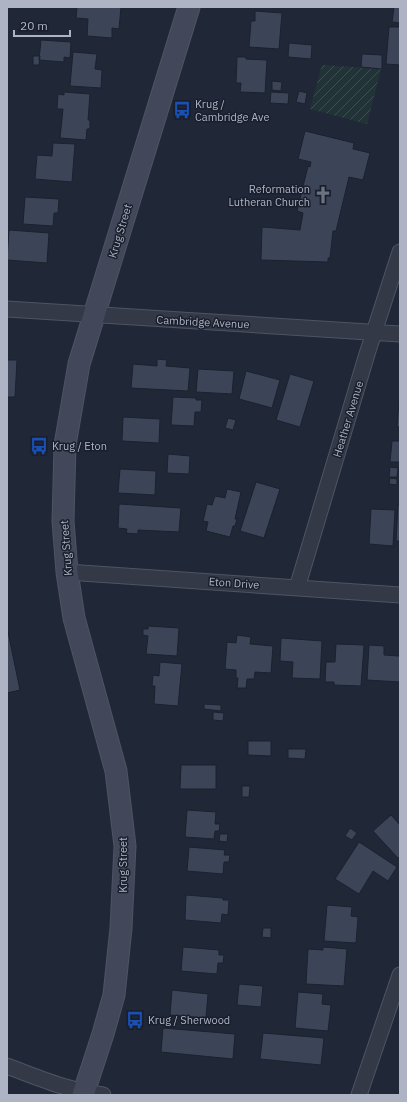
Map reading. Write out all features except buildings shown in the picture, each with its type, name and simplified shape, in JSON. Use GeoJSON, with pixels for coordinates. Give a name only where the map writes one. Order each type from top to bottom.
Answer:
{"type":"FeatureCollection","features":[{"type":"Feature","properties":{"kind":"street","name":"Krug Street"},"geometry":{"type":"LineString","coordinates":[[90,1094],[103,1034],[114,995],[121,928],[125,846],[116,772],[74,618],[67,572],[64,521],[65,445],[80,364],[190,7]]}},
{"type":"Feature","properties":{"kind":"street","name":"Heather Avenue"},"geometry":{"type":"LineString","coordinates":[[297,588],[374,332],[400,252]]}},
{"type":"Feature","properties":{"kind":"street","name":"Cambridge Avenue"},"geometry":{"type":"LineString","coordinates":[[7,310],[400,334]]}},
{"type":"Feature","properties":{"kind":"street","name":"Eton Drive"},"geometry":{"type":"LineString","coordinates":[[67,572],[400,595]]}},
{"type":"Feature","properties":{"kind":"street"},"geometry":{"type":"LineString","coordinates":[[359,1095],[400,975]]}},
{"type":"Feature","properties":{"kind":"street"},"geometry":{"type":"LineString","coordinates":[[7,1066],[56,1085],[90,1094]]}},
{"type":"Feature","properties":{"kind":"shaded area"},"geometry":{"type":"Polygon","coordinates":[[[322,65],[381,69],[367,124],[310,109],[322,65]]]}},
{"type":"Feature","properties":{"kind":"place","name":"Krug / Cambridge Ave"},"geometry":{"type":"Point","coordinates":[182,110]}},
{"type":"Feature","properties":{"kind":"place","name":"Reformation Lutheran Church"},"geometry":{"type":"Point","coordinates":[323,195]}},
{"type":"Feature","properties":{"kind":"place","name":"Krug / Eton"},"geometry":{"type":"Point","coordinates":[39,446]}},
{"type":"Feature","properties":{"kind":"place","name":"Krug / Sherwood"},"geometry":{"type":"Point","coordinates":[135,1020]}}]}
